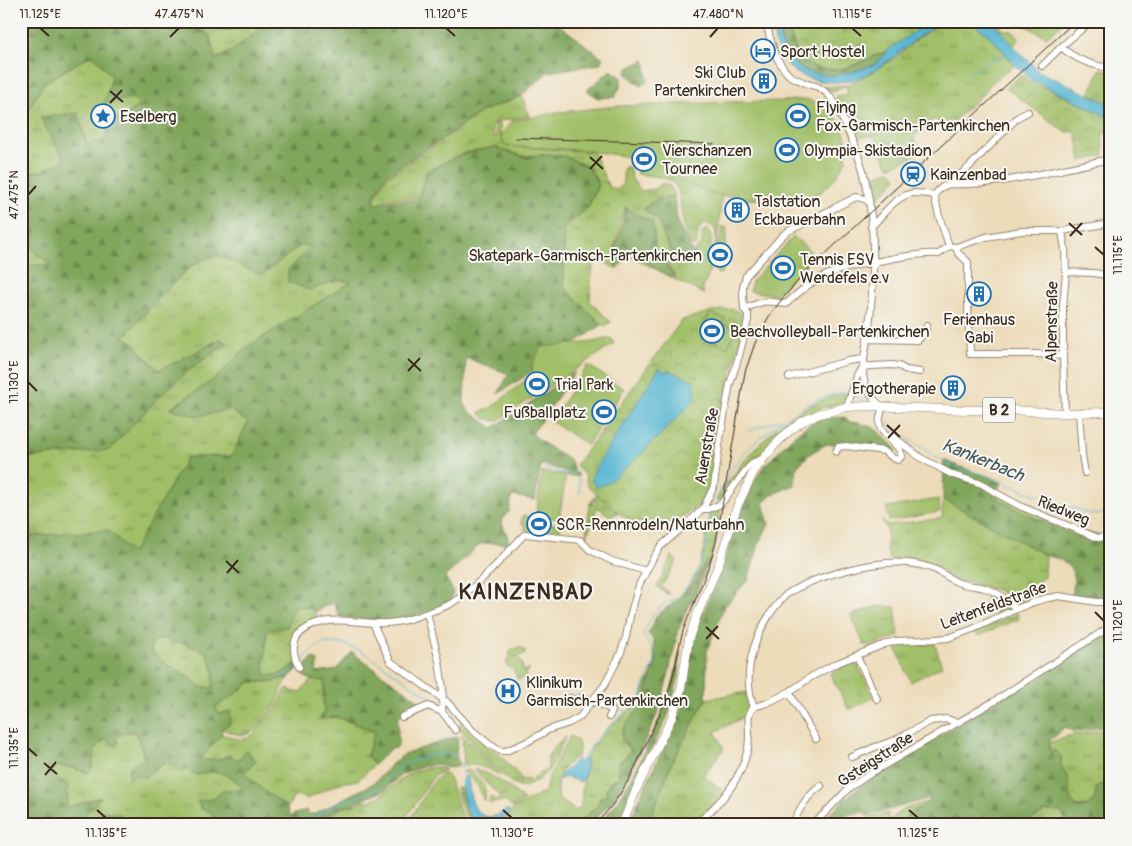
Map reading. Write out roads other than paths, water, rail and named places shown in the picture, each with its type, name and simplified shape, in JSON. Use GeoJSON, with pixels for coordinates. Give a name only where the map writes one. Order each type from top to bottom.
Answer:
{"type":"FeatureCollection","features":[{"type":"Feature","properties":{"kind":"main road","name":"B 2"},"geometry":{"type":"LineString","coordinates":[[622,825],[636,790],[672,717],[681,689],[692,629],[718,566],[737,507],[746,487],[764,458],[788,432],[820,414],[847,407],[868,406],[882,410],[1111,412]]}},
{"type":"Feature","properties":{"kind":"street"},"geometry":{"type":"LineString","coordinates":[[766,21],[776,56],[790,76],[819,88],[830,95],[836,103],[865,177],[872,228],[873,262],[872,292],[862,367],[864,385],[882,410],[880,425],[884,433],[901,451],[902,456],[898,460],[884,451],[846,446],[838,447],[836,452]]}},
{"type":"Feature","properties":{"kind":"street"},"geometry":{"type":"LineString","coordinates":[[1042,66],[1091,21]]}},
{"type":"Feature","properties":{"kind":"street"},"geometry":{"type":"LineString","coordinates":[[1102,21],[1111,23]]}},
{"type":"Feature","properties":{"kind":"street"},"geometry":{"type":"LineString","coordinates":[[1061,48],[1086,62],[1111,68]]}},
{"type":"Feature","properties":{"kind":"street"},"geometry":{"type":"LineString","coordinates":[[950,184],[1018,117],[1028,112]]}},
{"type":"Feature","properties":{"kind":"street"},"geometry":{"type":"LineString","coordinates":[[934,196],[942,187],[950,184],[1008,180],[1111,160]]}},
{"type":"Feature","properties":{"kind":"street"},"geometry":{"type":"LineString","coordinates":[[961,174],[968,184]]}},
{"type":"Feature","properties":{"kind":"street"},"geometry":{"type":"LineString","coordinates":[[872,228],[890,206],[903,196],[913,193],[934,196]]}},
{"type":"Feature","properties":{"kind":"street"},"geometry":{"type":"LineString","coordinates":[[934,196],[939,216],[953,246],[968,262],[970,354],[1063,356]]}},
{"type":"Feature","properties":{"kind":"street","name":"Auenstraße"},"geometry":{"type":"LineString","coordinates":[[442,705],[453,708],[472,730],[500,751],[506,751],[548,730],[580,717],[604,686],[620,655],[639,585],[660,547],[706,509],[714,486],[730,384],[740,356],[748,320],[748,314],[744,309],[743,286],[746,276],[783,235],[856,198],[868,201]]}},
{"type":"Feature","properties":{"kind":"street"},"geometry":{"type":"LineString","coordinates":[[744,309],[768,300],[786,304],[814,281],[857,265],[925,253],[939,254],[953,246],[986,237],[1021,231],[1062,231],[1111,223]]}},
{"type":"Feature","properties":{"kind":"street","name":"Alpenstraße"},"geometry":{"type":"LineString","coordinates":[[1062,231],[1066,272],[1063,306],[1065,413]]}},
{"type":"Feature","properties":{"kind":"street"},"geometry":{"type":"LineString","coordinates":[[1066,272],[1111,276]]}},
{"type":"Feature","properties":{"kind":"street"},"geometry":{"type":"LineString","coordinates":[[867,339],[918,340],[925,333],[926,325]]}},
{"type":"Feature","properties":{"kind":"street"},"geometry":{"type":"LineString","coordinates":[[789,377],[848,360],[863,359]]}},
{"type":"Feature","properties":{"kind":"street"},"geometry":{"type":"LineString","coordinates":[[862,367],[892,365],[920,372]]}},
{"type":"Feature","properties":{"kind":"street"},"geometry":{"type":"LineString","coordinates":[[847,407],[857,376],[862,367]]}},
{"type":"Feature","properties":{"kind":"street"},"geometry":{"type":"LineString","coordinates":[[1079,413],[1085,473]]}},
{"type":"Feature","properties":{"kind":"street","name":"Riedweg"},"geometry":{"type":"LineString","coordinates":[[880,425],[921,458],[953,475],[982,484],[1022,507],[1091,536],[1098,538],[1111,536]]}},
{"type":"Feature","properties":{"kind":"street"},"geometry":{"type":"LineString","coordinates":[[706,509],[721,504],[754,462],[764,458]]}},
{"type":"Feature","properties":{"kind":"street"},"geometry":{"type":"LineString","coordinates":[[299,666],[295,660],[294,640],[308,628],[317,623],[340,620],[388,624],[439,610],[476,585],[525,534],[580,540],[590,550],[607,558],[646,571]]}},
{"type":"Feature","properties":{"kind":"street"},"geometry":{"type":"LineString","coordinates":[[695,825],[719,802],[742,766],[748,745],[748,719],[754,707],[751,699],[749,670],[753,647],[761,630],[784,597],[800,587],[848,570],[883,563],[906,563],[917,564],[935,570],[962,584],[986,588],[996,592],[1002,595],[1016,609]]}},
{"type":"Feature","properties":{"kind":"street","name":"Leitenfeldstraße"},"geometry":{"type":"LineString","coordinates":[[754,707],[789,692],[835,664],[896,641],[948,638],[1037,601],[1059,596],[1097,602],[1111,602]]}},
{"type":"Feature","properties":{"kind":"street"},"geometry":{"type":"LineString","coordinates":[[427,613],[439,661],[443,689],[442,705],[447,718],[455,730]]}},
{"type":"Feature","properties":{"kind":"street"},"geometry":{"type":"LineString","coordinates":[[373,623],[390,661],[442,705]]}},
{"type":"Feature","properties":{"kind":"street","name":"Gsteigstraße"},"geometry":{"type":"LineString","coordinates":[[812,825],[849,788],[873,772],[958,724],[1111,626]]}},
{"type":"Feature","properties":{"kind":"street"},"geometry":{"type":"LineString","coordinates":[[857,656],[877,699]]}},
{"type":"Feature","properties":{"kind":"street"},"geometry":{"type":"LineString","coordinates":[[789,692],[816,739]]}},
{"type":"Feature","properties":{"kind":"street"},"geometry":{"type":"LineString","coordinates":[[570,698],[572,700],[582,699],[612,709],[609,717]]}},
{"type":"Feature","properties":{"kind":"street"},"geometry":{"type":"LineString","coordinates":[[402,717],[428,706],[442,705]]}},
{"type":"Feature","properties":{"kind":"street","name":"Gsteigstraße"},"geometry":{"type":"LineString","coordinates":[[852,757],[875,746],[893,742],[931,721],[947,719],[958,724]]}},
{"type":"Feature","properties":{"kind":"street","name":"Gsteigstraße"},"geometry":{"type":"LineString","coordinates":[[793,825],[798,813],[812,794],[821,786]]}},
{"type":"Feature","properties":{"kind":"water"},"geometry":{"type":"Polygon","coordinates":[[[772,21],[778,21],[781,43],[795,64],[807,72],[831,76],[853,72],[876,64],[887,51],[929,21],[944,21],[921,35],[875,70],[850,80],[836,82],[807,78],[789,67],[778,49],[772,21]]]}},
{"type":"Feature","properties":{"kind":"water"},"geometry":{"type":"Polygon","coordinates":[[[970,21],[990,21],[1038,71],[1111,105],[1111,118],[1032,80],[1015,65],[986,33],[970,21]]]}},
{"type":"Feature","properties":{"kind":"water"},"geometry":{"type":"Polygon","coordinates":[[[659,368],[667,373],[668,370],[694,381],[696,396],[631,463],[606,484],[598,487],[592,482],[595,470],[659,368]]]}},
{"type":"Feature","properties":{"kind":"water"},"geometry":{"type":"Polygon","coordinates":[[[578,758],[577,765],[586,759],[585,774],[581,782],[566,777],[557,779],[578,758]]]}},
{"type":"Feature","properties":{"kind":"water"},"geometry":{"type":"Polygon","coordinates":[[[465,776],[468,777],[470,795],[474,805],[481,814],[486,817],[496,816],[508,809],[510,812],[501,825],[480,825],[471,818],[465,805],[462,791],[462,779],[465,776]]]}},
{"type":"Feature","properties":{"kind":"waterway"},"geometry":{"type":"LineString","coordinates":[[970,72],[996,57],[1007,56]]}},
{"type":"Feature","properties":{"kind":"waterway","name":"Kankerbach"},"geometry":{"type":"LineString","coordinates":[[715,503],[733,468],[755,442],[783,420],[814,401],[848,392]]}},
{"type":"Feature","properties":{"kind":"waterway","name":"Kankerbach"},"geometry":{"type":"LineString","coordinates":[[854,394],[864,403]]}},
{"type":"Feature","properties":{"kind":"waterway","name":"Kankerbach"},"geometry":{"type":"LineString","coordinates":[[871,409],[877,415]]}},
{"type":"Feature","properties":{"kind":"waterway"},"geometry":{"type":"LineString","coordinates":[[748,431],[782,419]]}},
{"type":"Feature","properties":{"kind":"waterway","name":"Kankerbach"},"geometry":{"type":"LineString","coordinates":[[882,419],[942,461],[960,469],[991,476],[1039,496]]}},
{"type":"Feature","properties":{"kind":"waterway"},"geometry":{"type":"LineString","coordinates":[[544,468],[571,474],[579,479],[580,493]]}},
{"type":"Feature","properties":{"kind":"waterway","name":"Kankerbach"},"geometry":{"type":"LineString","coordinates":[[1045,498],[1087,513],[1098,515],[1111,510]]}},
{"type":"Feature","properties":{"kind":"waterway","name":"Kankerbach"},"geometry":{"type":"LineString","coordinates":[[577,764],[601,734],[640,701],[655,662],[652,648],[643,635],[654,613],[665,603],[679,597],[695,576],[705,553],[712,513]]}},
{"type":"Feature","properties":{"kind":"waterway"},"geometry":{"type":"LineString","coordinates":[[300,663],[312,650],[322,644],[344,644],[363,652],[439,703]]}},
{"type":"Feature","properties":{"kind":"waterway"},"geometry":{"type":"LineString","coordinates":[[279,677],[296,668]]}},
{"type":"Feature","properties":{"kind":"waterway"},"geometry":{"type":"LineString","coordinates":[[576,694],[589,699]]}},
{"type":"Feature","properties":{"kind":"waterway"},"geometry":{"type":"LineString","coordinates":[[614,708],[627,712]]}},
{"type":"Feature","properties":{"kind":"waterway"},"geometry":{"type":"LineString","coordinates":[[966,739],[988,709]]}},
{"type":"Feature","properties":{"kind":"waterway","name":"Kankerbach"},"geometry":{"type":"LineString","coordinates":[[298,825],[344,801],[380,787],[400,767],[410,762],[428,756],[447,753],[457,756]]}},
{"type":"Feature","properties":{"kind":"waterway","name":"Kankerbach"},"geometry":{"type":"LineString","coordinates":[[460,764],[463,777]]}},
{"type":"Feature","properties":{"kind":"railway"},"geometry":{"type":"LineString","coordinates":[[594,825],[626,785],[662,709],[674,673],[683,631],[705,576],[716,542],[745,372],[755,343],[768,318],[806,272],[1075,21]]}},
{"type":"Feature","properties":{"kind":"railway"},"geometry":{"type":"LineString","coordinates":[[516,138],[714,144]]}},
{"type":"Feature","properties":{"kind":"place","name":"Sport Hostel"},"geometry":{"type":"Point","coordinates":[763,51]}},
{"type":"Feature","properties":{"kind":"place","name":"Ski Club Partenkirchen"},"geometry":{"type":"Point","coordinates":[764,81]}},
{"type":"Feature","properties":{"kind":"place","name":"Eselberg"},"geometry":{"type":"Point","coordinates":[103,116]}},
{"type":"Feature","properties":{"kind":"place","name":"Flying Fox-Garmisch-Partenkirchen"},"geometry":{"type":"Point","coordinates":[798,116]}},
{"type":"Feature","properties":{"kind":"place","name":"Olympia-Skistadion"},"geometry":{"type":"Point","coordinates":[787,150]}},
{"type":"Feature","properties":{"kind":"place","name":"Vierschanzen Tournee"},"geometry":{"type":"Point","coordinates":[644,159]}},
{"type":"Feature","properties":{"kind":"place","name":"Kainzenbad"},"geometry":{"type":"Point","coordinates":[913,174]}},
{"type":"Feature","properties":{"kind":"place","name":"Talstation Eckbauerbahn"},"geometry":{"type":"Point","coordinates":[737,210]}},
{"type":"Feature","properties":{"kind":"place","name":"Skatepark-Garmisch-Partenkirchen"},"geometry":{"type":"Point","coordinates":[720,255]}},
{"type":"Feature","properties":{"kind":"place","name":"Tennis ESV Werdefels e.v"},"geometry":{"type":"Point","coordinates":[783,268]}},
{"type":"Feature","properties":{"kind":"place","name":"Ferienhaus Gabi"},"geometry":{"type":"Point","coordinates":[979,294]}},
{"type":"Feature","properties":{"kind":"place","name":"Beachvolleyball-Partenkirchen"},"geometry":{"type":"Point","coordinates":[712,331]}},
{"type":"Feature","properties":{"kind":"place","name":"Trial Park"},"geometry":{"type":"Point","coordinates":[537,384]}},
{"type":"Feature","properties":{"kind":"place","name":"Ergotherapie"},"geometry":{"type":"Point","coordinates":[953,388]}},
{"type":"Feature","properties":{"kind":"place","name":"Fußballplatz"},"geometry":{"type":"Point","coordinates":[604,412]}},
{"type":"Feature","properties":{"kind":"place","name":"SCR-Rennrodeln/Naturbahn"},"geometry":{"type":"Point","coordinates":[539,524]}},
{"type":"Feature","properties":{"kind":"place","name":"Klinikum Garmisch-Partenkirchen"},"geometry":{"type":"Point","coordinates":[508,691]}},
{"type":"Feature","properties":{"kind":"district","name":"KAINZENBAD"},"geometry":{"type":"Point","coordinates":[526,592]}}]}
